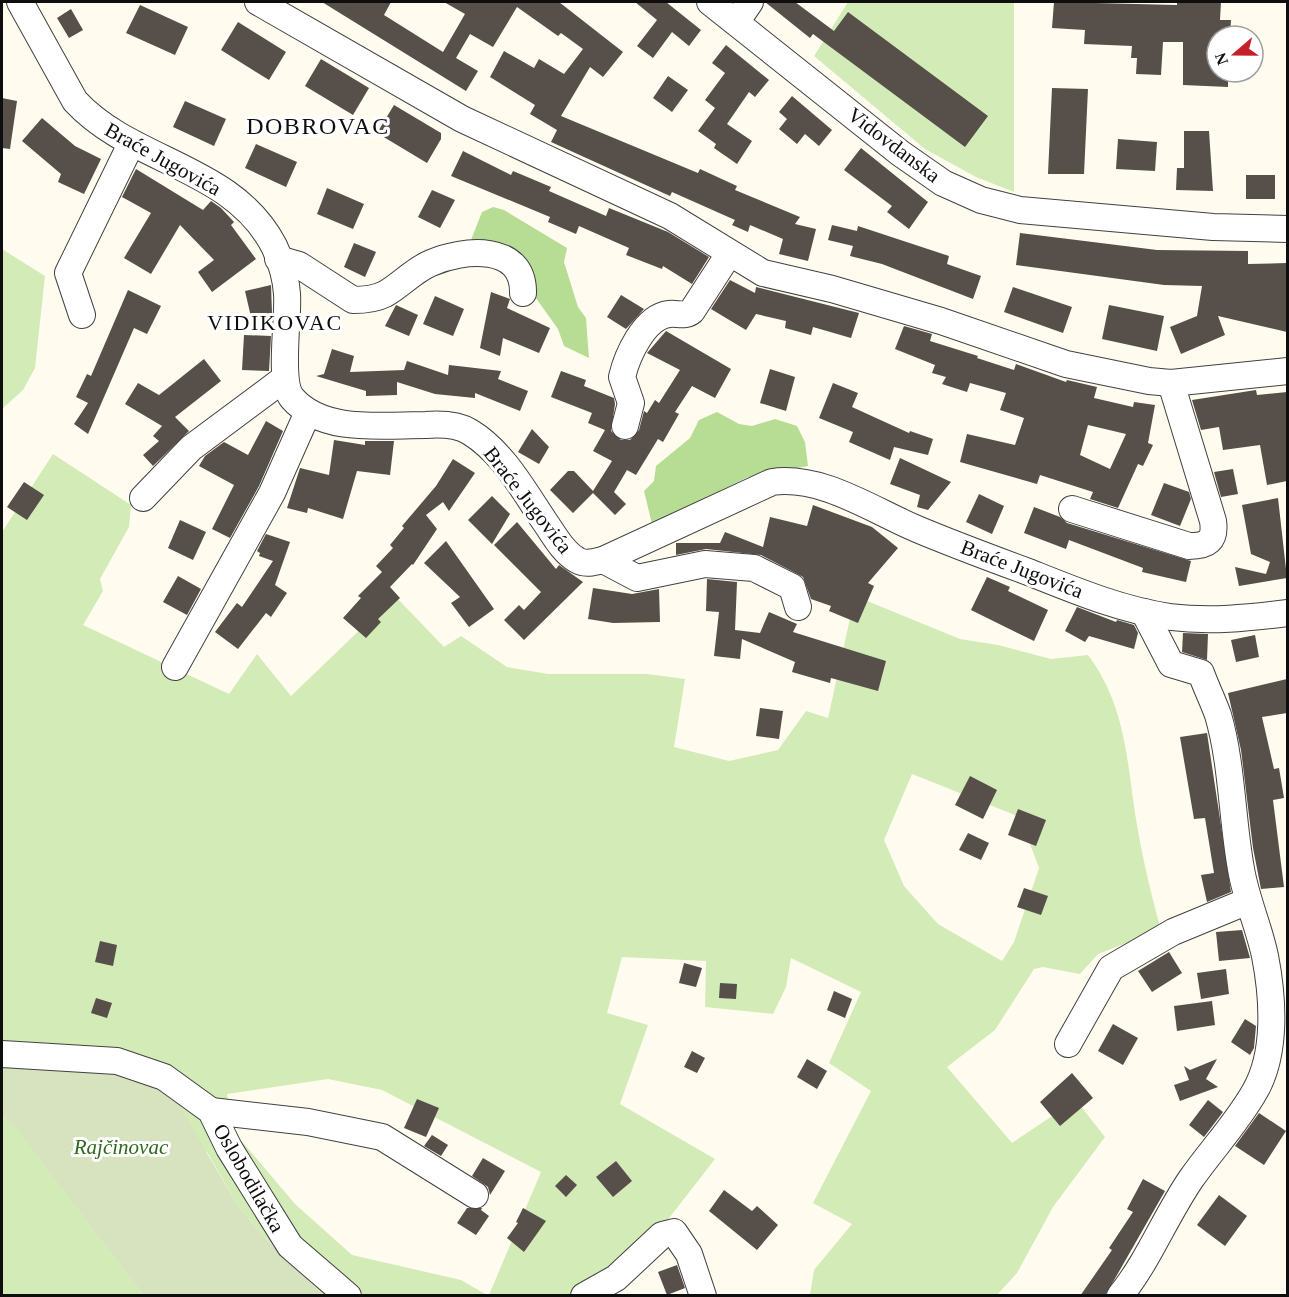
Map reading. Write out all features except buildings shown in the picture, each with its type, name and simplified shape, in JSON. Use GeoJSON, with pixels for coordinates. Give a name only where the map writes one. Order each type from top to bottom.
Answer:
{"type":"FeatureCollection","features":[{"type":"Feature","properties":{"kind":"street","name":"Braće Jugovića"},"geometry":{"type":"LineString","coordinates":[[20,2],[75,101],[93,119],[131,144],[183,166],[232,198],[261,226],[279,259],[287,292],[285,378]]}},
{"type":"Feature","properties":{"kind":"street"},"geometry":{"type":"LineString","coordinates":[[258,2],[462,119],[660,211],[763,273],[832,289],[919,315],[1066,364],[1149,381],[1171,383],[1287,371]]}},
{"type":"Feature","properties":{"kind":"street","name":"Vidovdanska"},"geometry":{"type":"LineString","coordinates":[[710,2],[744,11],[900,153],[943,183],[981,200],[1020,210],[1213,227],[1287,230]]}},
{"type":"Feature","properties":{"kind":"street"},"geometry":{"type":"LineString","coordinates":[[82,315],[68,273],[131,144]]}},
{"type":"Feature","properties":{"kind":"street"},"geometry":{"type":"LineString","coordinates":[[279,259],[299,265],[344,297],[361,300],[383,295],[431,263],[452,256],[493,253],[508,260],[516,269],[523,284],[523,293]]}},
{"type":"Feature","properties":{"kind":"street"},"geometry":{"type":"LineString","coordinates":[[625,426],[631,403],[622,377],[644,331],[663,316],[688,314],[692,311],[729,254]]}},
{"type":"Feature","properties":{"kind":"street"},"geometry":{"type":"LineString","coordinates":[[143,498],[191,448],[285,378],[292,397],[308,412],[272,493],[175,667]]}},
{"type":"Feature","properties":{"kind":"street"},"geometry":{"type":"LineString","coordinates":[[1072,509],[1189,546],[1202,546],[1211,541],[1215,532],[1213,522],[1171,383]]}},
{"type":"Feature","properties":{"kind":"street","name":"Braće Jugovića"},"geometry":{"type":"LineString","coordinates":[[308,412],[344,424],[438,424],[468,430],[485,444],[516,479],[566,551],[578,561],[588,563],[603,560],[772,482],[801,481],[1076,591],[1144,612],[1190,619],[1236,619],[1287,613]]}},
{"type":"Feature","properties":{"kind":"street"},"geometry":{"type":"LineString","coordinates":[[603,560],[637,578],[705,564],[754,568],[792,586],[798,607]]}},
{"type":"Feature","properties":{"kind":"street"},"geometry":{"type":"LineString","coordinates":[[1120,1296],[1141,1270],[1190,1180],[1257,1088],[1266,1062],[1270,1030],[1270,996],[1265,955],[1248,901],[1218,716],[1201,673],[1171,664],[1144,612]]}},
{"type":"Feature","properties":{"kind":"street"},"geometry":{"type":"LineString","coordinates":[[1068,1044],[1111,968],[1173,932],[1248,901]]}},
{"type":"Feature","properties":{"kind":"street","name":"Oslobodilačka"},"geometry":{"type":"LineString","coordinates":[[2,1054],[117,1061],[164,1077],[211,1112],[229,1148],[290,1246],[348,1296]]}},
{"type":"Feature","properties":{"kind":"street"},"geometry":{"type":"LineString","coordinates":[[211,1112],[308,1122],[382,1137],[475,1195]]}},
{"type":"Feature","properties":{"kind":"street"},"geometry":{"type":"LineString","coordinates":[[584,1296],[616,1278],[662,1235],[674,1232],[689,1254],[703,1296]]}},
{"type":"Feature","properties":{"kind":"green space"},"geometry":{"type":"Polygon","coordinates":[[[848,2],[1014,2],[1014,192],[976,177],[925,149],[814,56],[848,2]]]}},
{"type":"Feature","properties":{"kind":"green space"},"geometry":{"type":"Polygon","coordinates":[[[493,207],[504,210],[567,248],[564,262],[578,307],[586,318],[589,358],[564,346],[558,329],[533,294],[505,247],[471,240],[482,212],[493,207]]]}},
{"type":"Feature","properties":{"kind":"green space"},"geometry":{"type":"Polygon","coordinates":[[[2,249],[45,276],[35,368],[23,390],[2,409],[2,249]]]}},
{"type":"Feature","properties":{"kind":"green space"},"geometry":{"type":"Polygon","coordinates":[[[717,412],[739,424],[752,426],[775,419],[797,426],[805,442],[808,466],[748,477],[652,524],[644,491],[654,481],[656,466],[690,438],[699,420],[717,412]]]}},
{"type":"Feature","properties":{"kind":"green space"},"geometry":{"type":"Polygon","coordinates":[[[53,454],[131,505],[129,527],[100,579],[103,591],[83,625],[229,694],[257,654],[291,696],[395,596],[444,647],[461,636],[507,667],[548,674],[647,674],[685,679],[674,747],[729,761],[778,750],[806,711],[828,718],[855,596],[960,639],[998,645],[1051,659],[1088,655],[1108,689],[1120,724],[1128,760],[1141,848],[1161,930],[1098,954],[1080,974],[1043,967],[1034,969],[995,1030],[947,1067],[1012,1143],[1076,1100],[1105,1137],[1053,1207],[1017,1273],[997,1295],[810,1295],[814,1270],[852,1224],[813,1203],[871,1091],[829,1063],[861,992],[791,958],[786,987],[773,1014],[705,1007],[706,961],[622,957],[607,1013],[648,1025],[620,1104],[715,1159],[659,1231],[599,1295],[489,1295],[541,1172],[382,1090],[328,1079],[227,1094],[234,1132],[295,1204],[352,1255],[461,1280],[487,1295],[323,1295],[268,1241],[238,1206],[207,1152],[2,1062],[2,532],[53,454]],[[912,774],[884,840],[904,886],[938,924],[1002,961],[1014,942],[1039,868],[1020,817],[912,774]]]}},
{"type":"Feature","properties":{"kind":"green space","name":"Rajčinovac"},"geometry":{"type":"Polygon","coordinates":[[[2,1062],[135,1071],[174,1097],[238,1206],[268,1241],[323,1295],[143,1295],[13,1124],[2,1116],[2,1062]]]}},
{"type":"Feature","properties":{"kind":"green space"},"geometry":{"type":"Polygon","coordinates":[[[2,1116],[13,1123],[143,1295],[2,1295],[2,1116]]]}},
{"type":"Feature","properties":{"kind":"district","name":"DOBROVAC"},"geometry":{"type":"Point","coordinates":[318,126]}},
{"type":"Feature","properties":{"kind":"district","name":"VIDIKOVAC"},"geometry":{"type":"Point","coordinates":[275,322]}}]}
